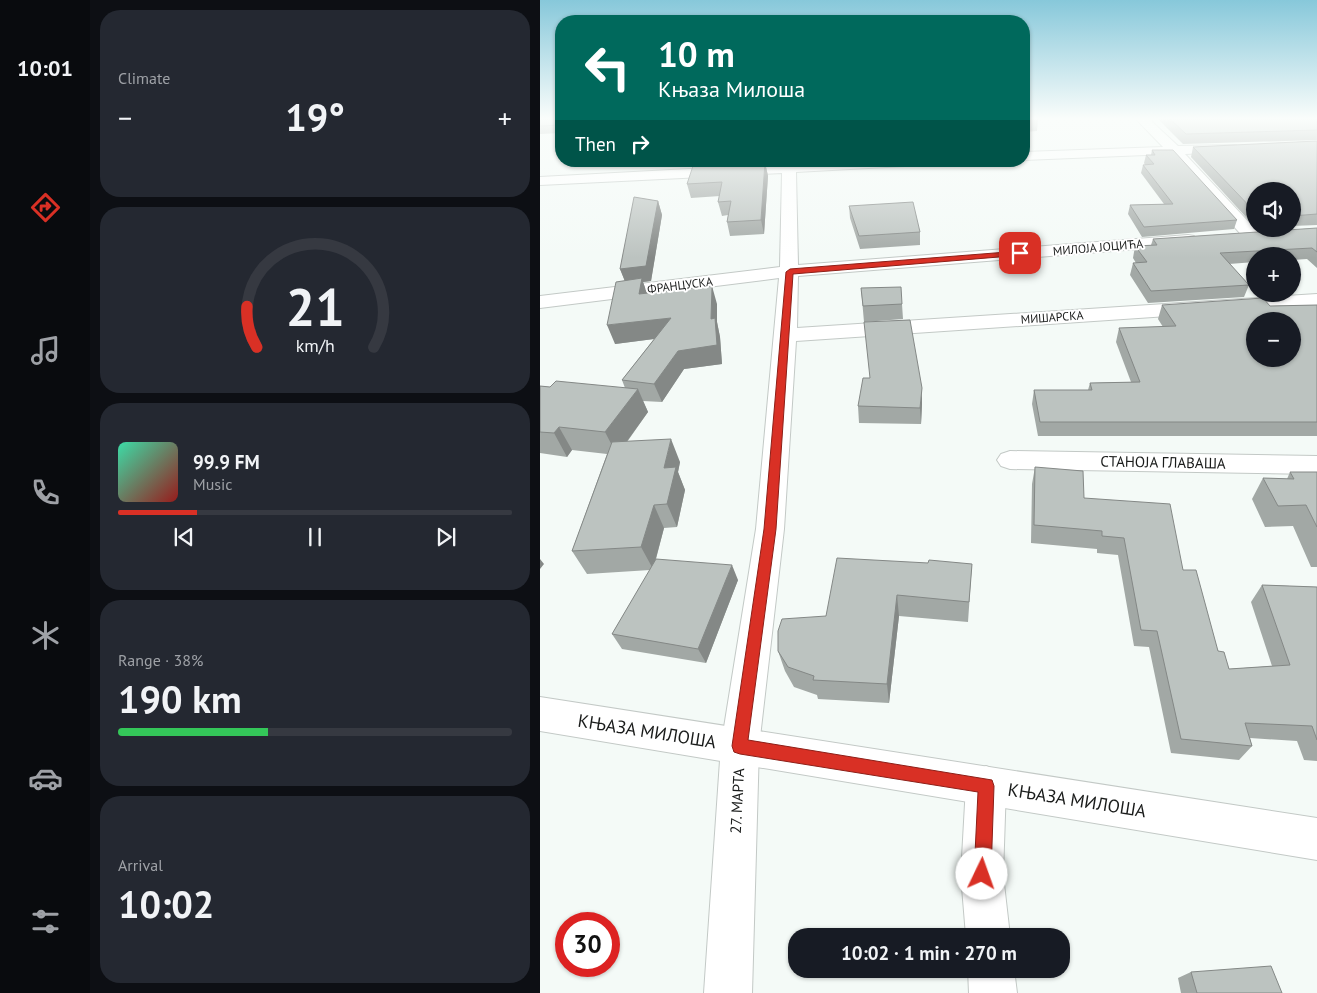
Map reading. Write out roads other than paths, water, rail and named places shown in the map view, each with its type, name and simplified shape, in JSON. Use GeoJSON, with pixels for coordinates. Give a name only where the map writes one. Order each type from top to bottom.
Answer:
{"type":"FeatureCollection","features":[{"type":"Feature","properties":{"kind":"street"},"geometry":{"type":"LineString","coordinates":[[1188,165],[1246,229]]}},
{"type":"Feature","properties":{"kind":"street"},"geometry":{"type":"LineString","coordinates":[[540,181],[758,167]]}},
{"type":"Feature","properties":{"kind":"street","name":"27. МАРТА"},"geometry":{"type":"LineString","coordinates":[[728,993],[740,746],[770,529],[786,335],[790,272],[789,167]]}},
{"type":"Feature","properties":{"kind":"street"},"geometry":{"type":"LineString","coordinates":[[1231,236],[1246,235]]}},
{"type":"Feature","properties":{"kind":"street","name":"МИЛОЈА ЈОЦИЋА"},"geometry":{"type":"LineString","coordinates":[[790,272],[1202,239]]}},
{"type":"Feature","properties":{"kind":"street","name":"ФРАНЦУСКА"},"geometry":{"type":"LineString","coordinates":[[540,302],[790,272]]}},
{"type":"Feature","properties":{"kind":"street","name":"МИШАРСКА"},"geometry":{"type":"LineString","coordinates":[[786,335],[1317,300]]}},
{"type":"Feature","properties":{"kind":"street","name":"СТАНОЈА ГЛАВАША"},"geometry":{"type":"LineString","coordinates":[[1010,460],[1317,465]]}},
{"type":"Feature","properties":{"kind":"street","name":"КЊАЗА МИЛОША"},"geometry":{"type":"LineString","coordinates":[[540,714],[1317,839]]}},
{"type":"Feature","properties":{"kind":"street"},"geometry":{"type":"LineString","coordinates":[[986,786],[982,874],[987,928]]}},
{"type":"Feature","properties":{"kind":"street"},"geometry":{"type":"LineString","coordinates":[[992,978],[993,993]]}}]}
